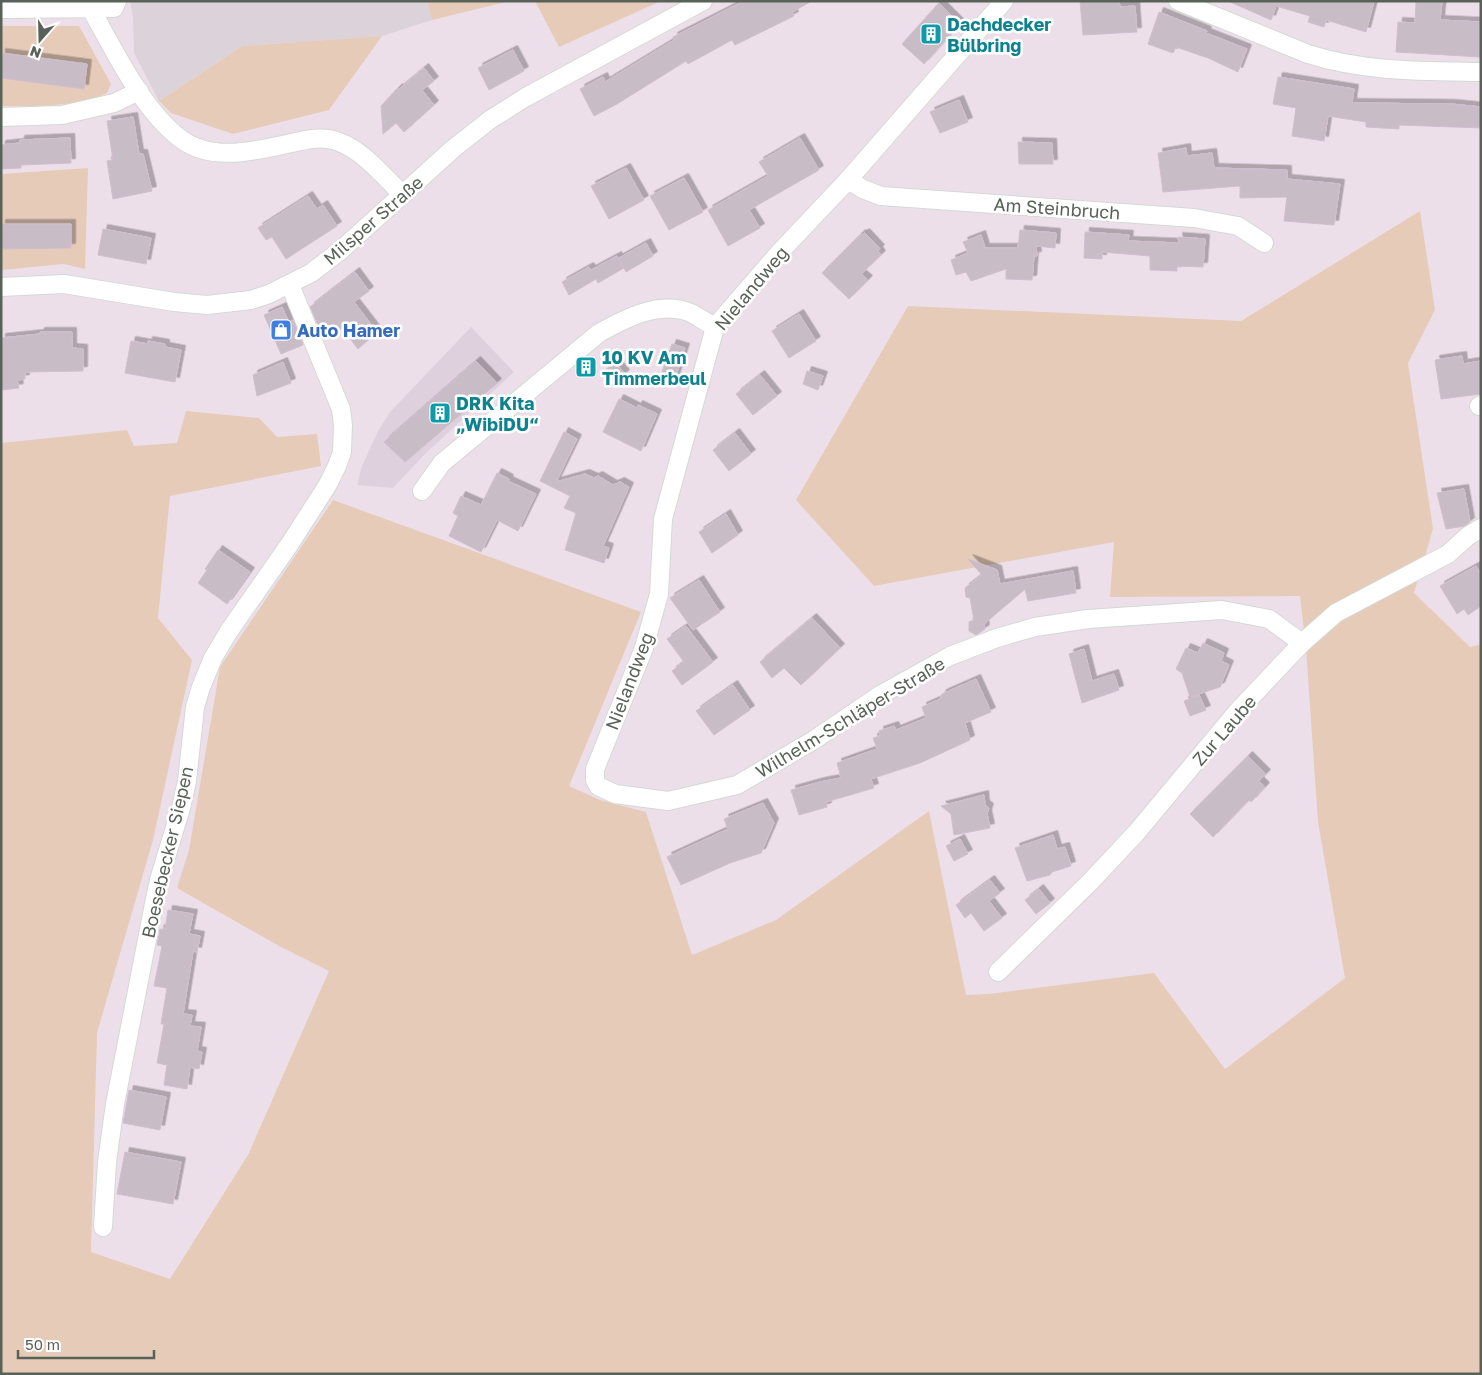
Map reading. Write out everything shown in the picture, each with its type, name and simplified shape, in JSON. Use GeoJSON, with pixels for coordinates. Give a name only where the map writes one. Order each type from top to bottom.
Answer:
{"type":"FeatureCollection","features":[{"type":"Feature","properties":{"kind":"street"},"geometry":{"type":"LineString","coordinates":[[1,9],[87,5],[114,8],[117,1]]}},
{"type":"Feature","properties":{"kind":"street","name":"Milsper Straße"},"geometry":{"type":"LineString","coordinates":[[1,287],[64,284],[174,302],[207,305],[251,300],[290,285],[311,273],[341,250],[454,148],[491,119],[526,97],[703,1]]}},
{"type":"Feature","properties":{"kind":"street","name":"Nielandweg"},"geometry":{"type":"LineString","coordinates":[[598,786],[595,780],[595,769],[644,648],[659,594],[663,519],[714,327],[779,253],[848,180],[1004,1]]}},
{"type":"Feature","properties":{"kind":"street"},"geometry":{"type":"LineString","coordinates":[[1178,1],[1308,54],[1328,60],[1381,68],[1481,72]]}},
{"type":"Feature","properties":{"kind":"street"},"geometry":{"type":"LineString","coordinates":[[87,5],[150,108],[181,140],[195,147],[213,152],[233,153],[313,138],[338,141],[354,149],[403,195]]}},
{"type":"Feature","properties":{"kind":"street"},"geometry":{"type":"LineString","coordinates":[[1,117],[62,116],[114,103],[139,90]]}},
{"type":"Feature","properties":{"kind":"street","name":"Am Steinbruch"},"geometry":{"type":"LineString","coordinates":[[848,180],[863,189],[881,196],[1194,218],[1238,226],[1264,243]]}},
{"type":"Feature","properties":{"kind":"street","name":"Boesebecker Siepen"},"geometry":{"type":"LineString","coordinates":[[103,1227],[115,1104],[152,909],[187,781],[195,707],[201,687],[213,658],[229,631],[323,494],[342,452],[344,425],[341,409],[290,285]]}},
{"type":"Feature","properties":{"kind":"street"},"geometry":{"type":"LineString","coordinates":[[422,491],[442,463],[599,333],[626,319],[651,310],[675,309],[691,314],[714,327]]}},
{"type":"Feature","properties":{"kind":"street","name":"Zur Laube"},"geometry":{"type":"LineString","coordinates":[[998,972],[1091,881],[1136,833],[1237,712],[1302,643],[1336,613],[1448,554],[1468,536],[1481,528]]}},
{"type":"Feature","properties":{"kind":"street","name":"Wilhelm-Schläper-Straße"},"geometry":{"type":"LineString","coordinates":[[598,786],[615,794],[668,801],[737,785],[814,740],[880,695],[950,656],[998,638],[1035,627],[1088,619],[1222,610],[1269,619],[1302,643]]}},
{"type":"Feature","properties":{"kind":"shaded area"},"geometry":{"type":"Polygon","coordinates":[[[130,1],[427,1],[432,20],[382,36],[242,46],[159,101],[134,53],[133,18],[130,1]]]}},
{"type":"Feature","properties":{"kind":"shaded area"},"geometry":{"type":"Polygon","coordinates":[[[427,1],[510,1],[432,20],[427,1]]]}},
{"type":"Feature","properties":{"kind":"shaded area"},"geometry":{"type":"Polygon","coordinates":[[[535,1],[661,1],[559,47],[535,1]]]}},
{"type":"Feature","properties":{"kind":"shaded area"},"geometry":{"type":"Polygon","coordinates":[[[1,26],[79,26],[111,84],[107,93],[89,101],[46,106],[1,106],[1,26]]]}},
{"type":"Feature","properties":{"kind":"shaded area"},"geometry":{"type":"Polygon","coordinates":[[[382,36],[329,110],[233,134],[171,113],[159,101],[242,46],[382,36]]]}},
{"type":"Feature","properties":{"kind":"shaded area"},"geometry":{"type":"Polygon","coordinates":[[[88,168],[85,269],[64,264],[1,270],[1,174],[88,168]]]}},
{"type":"Feature","properties":{"kind":"shaded area"},"geometry":{"type":"Polygon","coordinates":[[[1420,211],[1435,310],[1408,363],[1433,529],[1414,593],[1470,647],[1481,644],[1481,1374],[1,1374],[1,443],[127,430],[134,446],[177,443],[186,411],[259,418],[277,437],[317,434],[321,466],[170,496],[158,618],[192,660],[153,840],[97,1033],[91,1252],[170,1279],[248,1155],[329,971],[279,946],[177,888],[189,850],[220,667],[333,500],[641,612],[569,786],[600,800],[646,812],[692,955],[776,920],[929,811],[966,995],[989,994],[1154,973],[1225,1069],[1345,978],[1318,822],[1306,648],[1300,596],[1110,597],[1114,542],[874,586],[796,500],[908,306],[1241,321],[1420,211]]]}},
{"type":"Feature","properties":{"kind":"shaded area"},"geometry":{"type":"Polygon","coordinates":[[[471,327],[514,372],[425,454],[393,488],[357,485],[362,466],[378,431],[390,412],[471,327]]]}},
{"type":"Feature","properties":{"kind":"building"},"geometry":{"type":"Polygon","coordinates":[[[744,1],[812,1],[792,12],[794,16],[735,45],[732,40],[688,64],[686,61],[617,104],[594,116],[580,89],[603,77],[605,82],[674,40],[673,37],[744,1]]]}},
{"type":"Feature","properties":{"kind":"building"},"geometry":{"type":"Polygon","coordinates":[[[1080,1],[1119,1],[1120,7],[1135,6],[1137,32],[1083,35],[1080,1]]]}},
{"type":"Feature","properties":{"kind":"building"},"geometry":{"type":"Polygon","coordinates":[[[1228,1],[1374,1],[1366,32],[1326,20],[1324,27],[1308,22],[1310,16],[1276,6],[1271,20],[1228,1]]]}},
{"type":"Feature","properties":{"kind":"building"},"geometry":{"type":"Polygon","coordinates":[[[1416,1],[1442,1],[1440,20],[1481,22],[1480,57],[1396,52],[1398,22],[1415,23],[1416,1]]]}},
{"type":"Feature","properties":{"kind":"building","name":"Dachdecker Bülbring"},"geometry":{"type":"Polygon","coordinates":[[[939,3],[960,24],[924,64],[902,44],[939,3]]]}},
{"type":"Feature","properties":{"kind":"building"},"geometry":{"type":"Polygon","coordinates":[[[1159,12],[1247,49],[1238,72],[1208,58],[1176,47],[1173,53],[1148,44],[1159,12]]]}},
{"type":"Feature","properties":{"kind":"building"},"geometry":{"type":"Polygon","coordinates":[[[513,50],[524,71],[489,90],[478,68],[513,50]]]}},
{"type":"Feature","properties":{"kind":"building"},"geometry":{"type":"Polygon","coordinates":[[[1,53],[87,64],[84,89],[1,78],[1,53]]]}},
{"type":"Feature","properties":{"kind":"building"},"geometry":{"type":"Polygon","coordinates":[[[424,68],[434,81],[422,90],[434,105],[404,132],[396,123],[383,134],[381,106],[398,88],[424,68]]]}},
{"type":"Feature","properties":{"kind":"building"},"geometry":{"type":"Polygon","coordinates":[[[1278,77],[1354,89],[1352,103],[1451,104],[1481,107],[1481,128],[1399,125],[1399,129],[1366,127],[1366,122],[1328,116],[1324,141],[1292,136],[1296,108],[1273,104],[1278,77]]]}},
{"type":"Feature","properties":{"kind":"building"},"geometry":{"type":"Polygon","coordinates":[[[959,100],[968,122],[940,133],[930,112],[959,100]]]}},
{"type":"Feature","properties":{"kind":"building"},"geometry":{"type":"Polygon","coordinates":[[[133,117],[139,154],[143,154],[152,191],[113,199],[107,161],[113,160],[107,121],[133,117]]]}},
{"type":"Feature","properties":{"kind":"building"},"geometry":{"type":"Polygon","coordinates":[[[70,138],[71,163],[21,165],[21,168],[1,169],[1,145],[20,143],[20,140],[70,138]]]}},
{"type":"Feature","properties":{"kind":"building"},"geometry":{"type":"Polygon","coordinates":[[[800,138],[819,170],[749,210],[760,228],[728,246],[708,210],[768,176],[759,162],[800,138]]]}},
{"type":"Feature","properties":{"kind":"building"},"geometry":{"type":"Polygon","coordinates":[[[1018,142],[1052,143],[1053,164],[1019,164],[1018,142]]]}},
{"type":"Feature","properties":{"kind":"building"},"geometry":{"type":"Polygon","coordinates":[[[1186,148],[1187,156],[1212,153],[1214,168],[1287,170],[1287,179],[1340,184],[1334,225],[1284,221],[1287,197],[1240,198],[1240,186],[1163,192],[1158,153],[1186,148]]]}},
{"type":"Feature","properties":{"kind":"building"},"geometry":{"type":"Polygon","coordinates":[[[626,168],[644,200],[609,219],[591,186],[626,168]]]}},
{"type":"Feature","properties":{"kind":"building"},"geometry":{"type":"Polygon","coordinates":[[[684,178],[703,212],[669,230],[650,196],[684,178]]]}},
{"type":"Feature","properties":{"kind":"building"},"geometry":{"type":"Polygon","coordinates":[[[308,196],[317,209],[323,205],[337,226],[286,259],[272,237],[266,240],[258,228],[308,196]]]}},
{"type":"Feature","properties":{"kind":"building"},"geometry":{"type":"Polygon","coordinates":[[[1,224],[71,224],[71,248],[1,249],[1,224]]]}},
{"type":"Feature","properties":{"kind":"building"},"geometry":{"type":"Polygon","coordinates":[[[103,229],[151,238],[146,264],[98,255],[103,229]]]}},
{"type":"Feature","properties":{"kind":"building"},"geometry":{"type":"Polygon","coordinates":[[[1020,230],[1056,233],[1055,248],[1036,246],[1037,256],[1034,256],[1032,280],[1006,279],[1006,269],[971,281],[966,272],[956,275],[951,260],[968,253],[963,242],[981,235],[985,248],[1018,248],[1020,230]]]}},
{"type":"Feature","properties":{"kind":"building"},"geometry":{"type":"Polygon","coordinates":[[[1085,232],[1129,235],[1128,241],[1179,243],[1178,237],[1205,239],[1203,267],[1177,266],[1177,271],[1150,270],[1150,256],[1102,252],[1102,259],[1084,258],[1085,232]]]}},
{"type":"Feature","properties":{"kind":"building"},"geometry":{"type":"Polygon","coordinates":[[[865,233],[880,249],[878,251],[881,255],[861,274],[868,280],[849,299],[822,273],[861,234],[865,233]]]}},
{"type":"Feature","properties":{"kind":"building"},"geometry":{"type":"Polygon","coordinates":[[[646,243],[653,256],[626,272],[619,258],[646,243]]]}},
{"type":"Feature","properties":{"kind":"building"},"geometry":{"type":"Polygon","coordinates":[[[617,256],[624,268],[598,283],[596,279],[569,295],[562,282],[589,267],[591,270],[617,256]]]}},
{"type":"Feature","properties":{"kind":"building"},"geometry":{"type":"Polygon","coordinates":[[[355,272],[369,291],[354,302],[377,332],[358,349],[342,328],[330,337],[328,334],[323,336],[310,307],[355,272]]]}},
{"type":"Feature","properties":{"kind":"building","name":"Auto Hamer"},"geometry":{"type":"Polygon","coordinates":[[[282,307],[289,323],[293,320],[303,345],[281,354],[264,315],[282,307]]]}},
{"type":"Feature","properties":{"kind":"building"},"geometry":{"type":"Polygon","coordinates":[[[799,314],[816,341],[789,358],[772,331],[799,314]]]}},
{"type":"Feature","properties":{"kind":"building"},"geometry":{"type":"Polygon","coordinates":[[[40,332],[72,332],[72,348],[83,349],[83,371],[25,372],[25,379],[17,380],[19,388],[3,390],[1,382],[1,338],[40,334],[40,332]]]}},
{"type":"Feature","properties":{"kind":"building"},"geometry":{"type":"Polygon","coordinates":[[[131,341],[165,344],[165,347],[181,350],[175,382],[125,373],[131,341]]]}},
{"type":"Feature","properties":{"kind":"building"},"geometry":{"type":"Polygon","coordinates":[[[672,344],[685,348],[673,385],[659,380],[672,344]]]}},
{"type":"Feature","properties":{"kind":"building"},"geometry":{"type":"Polygon","coordinates":[[[1462,356],[1463,364],[1481,361],[1481,394],[1441,399],[1435,360],[1462,356]]]}},
{"type":"Feature","properties":{"kind":"building","name":"DRK Kita „WibiDU“"},"geometry":{"type":"Polygon","coordinates":[[[476,361],[497,383],[405,462],[384,442],[476,361]]]}},
{"type":"Feature","properties":{"kind":"building"},"geometry":{"type":"Polygon","coordinates":[[[283,362],[291,383],[257,396],[253,375],[283,362]]]}},
{"type":"Feature","properties":{"kind":"building"},"geometry":{"type":"Polygon","coordinates":[[[615,362],[625,374],[614,383],[604,371],[615,362]]]}},
{"type":"Feature","properties":{"kind":"building"},"geometry":{"type":"Polygon","coordinates":[[[807,371],[823,376],[818,390],[803,384],[807,371]]]}},
{"type":"Feature","properties":{"kind":"building"},"geometry":{"type":"Polygon","coordinates":[[[760,375],[777,396],[753,415],[736,394],[760,375]]]}},
{"type":"Feature","properties":{"kind":"building"},"geometry":{"type":"Polygon","coordinates":[[[619,399],[637,408],[638,405],[657,414],[641,451],[603,432],[619,399]]]}},
{"type":"Feature","properties":{"kind":"building"},"geometry":{"type":"Polygon","coordinates":[[[564,432],[577,439],[556,482],[585,474],[594,478],[598,476],[613,485],[620,482],[629,487],[603,546],[609,548],[604,563],[565,550],[576,513],[564,508],[570,496],[540,481],[564,432]]]}},
{"type":"Feature","properties":{"kind":"building"},"geometry":{"type":"Polygon","coordinates":[[[735,433],[751,454],[729,471],[713,450],[735,433]]]}},
{"type":"Feature","properties":{"kind":"building"},"geometry":{"type":"Polygon","coordinates":[[[497,473],[509,479],[508,481],[536,494],[518,531],[497,520],[481,552],[449,536],[458,516],[453,513],[461,496],[481,505],[497,473]]]}},
{"type":"Feature","properties":{"kind":"building"},"geometry":{"type":"Polygon","coordinates":[[[1464,489],[1470,522],[1465,526],[1446,529],[1437,493],[1464,489]]]}},
{"type":"Feature","properties":{"kind":"building"},"geometry":{"type":"Polygon","coordinates":[[[726,514],[738,535],[712,553],[699,532],[726,514]]]}},
{"type":"Feature","properties":{"kind":"building"},"geometry":{"type":"Polygon","coordinates":[[[218,550],[250,572],[227,604],[198,583],[218,550]]]}},
{"type":"Feature","properties":{"kind":"building"},"geometry":{"type":"Polygon","coordinates":[[[968,559],[997,570],[1000,584],[1073,571],[1076,593],[1028,601],[1025,589],[984,624],[985,629],[976,635],[969,631],[969,622],[974,620],[970,598],[966,597],[965,588],[982,575],[968,559]]]}},
{"type":"Feature","properties":{"kind":"building"},"geometry":{"type":"Polygon","coordinates":[[[1476,566],[1481,574],[1481,606],[1468,615],[1464,609],[1457,614],[1440,586],[1476,566]]]}},
{"type":"Feature","properties":{"kind":"building"},"geometry":{"type":"Polygon","coordinates":[[[699,580],[720,612],[693,630],[670,598],[699,580]]]}},
{"type":"Feature","properties":{"kind":"building"},"geometry":{"type":"Polygon","coordinates":[[[812,618],[840,648],[801,685],[784,668],[772,678],[760,662],[812,618]]]}},
{"type":"Feature","properties":{"kind":"building"},"geometry":{"type":"Polygon","coordinates":[[[686,626],[713,662],[682,685],[672,671],[684,662],[667,639],[686,626]]]}},
{"type":"Feature","properties":{"kind":"building"},"geometry":{"type":"Polygon","coordinates":[[[1203,643],[1224,653],[1221,661],[1229,665],[1220,687],[1190,697],[1182,673],[1176,669],[1186,648],[1198,653],[1203,643]]]}},
{"type":"Feature","properties":{"kind":"building"},"geometry":{"type":"Polygon","coordinates":[[[1084,649],[1092,681],[1114,674],[1119,690],[1082,703],[1069,654],[1084,649]]]}},
{"type":"Feature","properties":{"kind":"building"},"geometry":{"type":"Polygon","coordinates":[[[976,679],[991,712],[965,723],[970,740],[920,763],[871,779],[874,788],[826,802],[827,807],[799,815],[791,790],[841,778],[837,763],[877,749],[873,738],[880,736],[879,731],[894,726],[896,730],[926,718],[922,707],[940,699],[942,694],[976,679]]]}},
{"type":"Feature","properties":{"kind":"building"},"geometry":{"type":"Polygon","coordinates":[[[733,685],[750,710],[714,735],[696,711],[733,685]]]}},
{"type":"Feature","properties":{"kind":"building"},"geometry":{"type":"Polygon","coordinates":[[[1199,695],[1206,710],[1190,716],[1184,701],[1199,695]]]}},
{"type":"Feature","properties":{"kind":"building"},"geometry":{"type":"Polygon","coordinates":[[[1248,756],[1266,774],[1259,781],[1265,787],[1251,802],[1249,800],[1213,837],[1190,814],[1248,756]]]}},
{"type":"Feature","properties":{"kind":"building"},"geometry":{"type":"Polygon","coordinates":[[[984,795],[985,805],[989,808],[987,814],[990,828],[954,835],[951,814],[941,806],[984,795]]]}},
{"type":"Feature","properties":{"kind":"building"},"geometry":{"type":"Polygon","coordinates":[[[763,803],[774,823],[761,853],[730,863],[681,885],[667,857],[728,829],[724,819],[763,803]]]}},
{"type":"Feature","properties":{"kind":"building"},"geometry":{"type":"Polygon","coordinates":[[[1053,835],[1057,849],[1065,847],[1071,866],[1052,872],[1050,875],[1027,881],[1015,848],[1053,835]]]}},
{"type":"Feature","properties":{"kind":"building"},"geometry":{"type":"Polygon","coordinates":[[[960,839],[968,854],[954,861],[946,846],[960,839]]]}},
{"type":"Feature","properties":{"kind":"building"},"geometry":{"type":"Polygon","coordinates":[[[990,880],[1000,893],[989,901],[1002,918],[984,931],[971,913],[965,918],[956,905],[990,880]]]}},
{"type":"Feature","properties":{"kind":"building"},"geometry":{"type":"Polygon","coordinates":[[[1039,889],[1050,903],[1036,914],[1025,900],[1039,889]]]}},
{"type":"Feature","properties":{"kind":"building"},"geometry":{"type":"Polygon","coordinates":[[[168,910],[193,914],[189,934],[200,936],[197,952],[193,951],[183,1014],[192,1015],[190,1026],[201,1027],[197,1051],[202,1052],[199,1069],[190,1067],[187,1089],[164,1085],[167,1065],[157,1063],[164,1024],[161,1024],[167,988],[154,986],[162,946],[157,945],[160,929],[165,930],[168,910]]]}},
{"type":"Feature","properties":{"kind":"building"},"geometry":{"type":"Polygon","coordinates":[[[129,1090],[166,1097],[160,1130],[123,1123],[129,1090]]]}},
{"type":"Feature","properties":{"kind":"building"},"geometry":{"type":"Polygon","coordinates":[[[125,1152],[181,1162],[173,1204],[117,1194],[125,1152]]]}},
{"type":"Feature","properties":{"kind":"place","name":"Dachdecker Bülbring"},"geometry":{"type":"Point","coordinates":[931,34]}},
{"type":"Feature","properties":{"kind":"place","name":"Auto Hamer"},"geometry":{"type":"Point","coordinates":[281,330]}},
{"type":"Feature","properties":{"kind":"place","name":"10 KV Am Timmerbeul"},"geometry":{"type":"Point","coordinates":[586,367]}},
{"type":"Feature","properties":{"kind":"place","name":"DRK Kita „WibiDU“"},"geometry":{"type":"Point","coordinates":[440,413]}}]}
